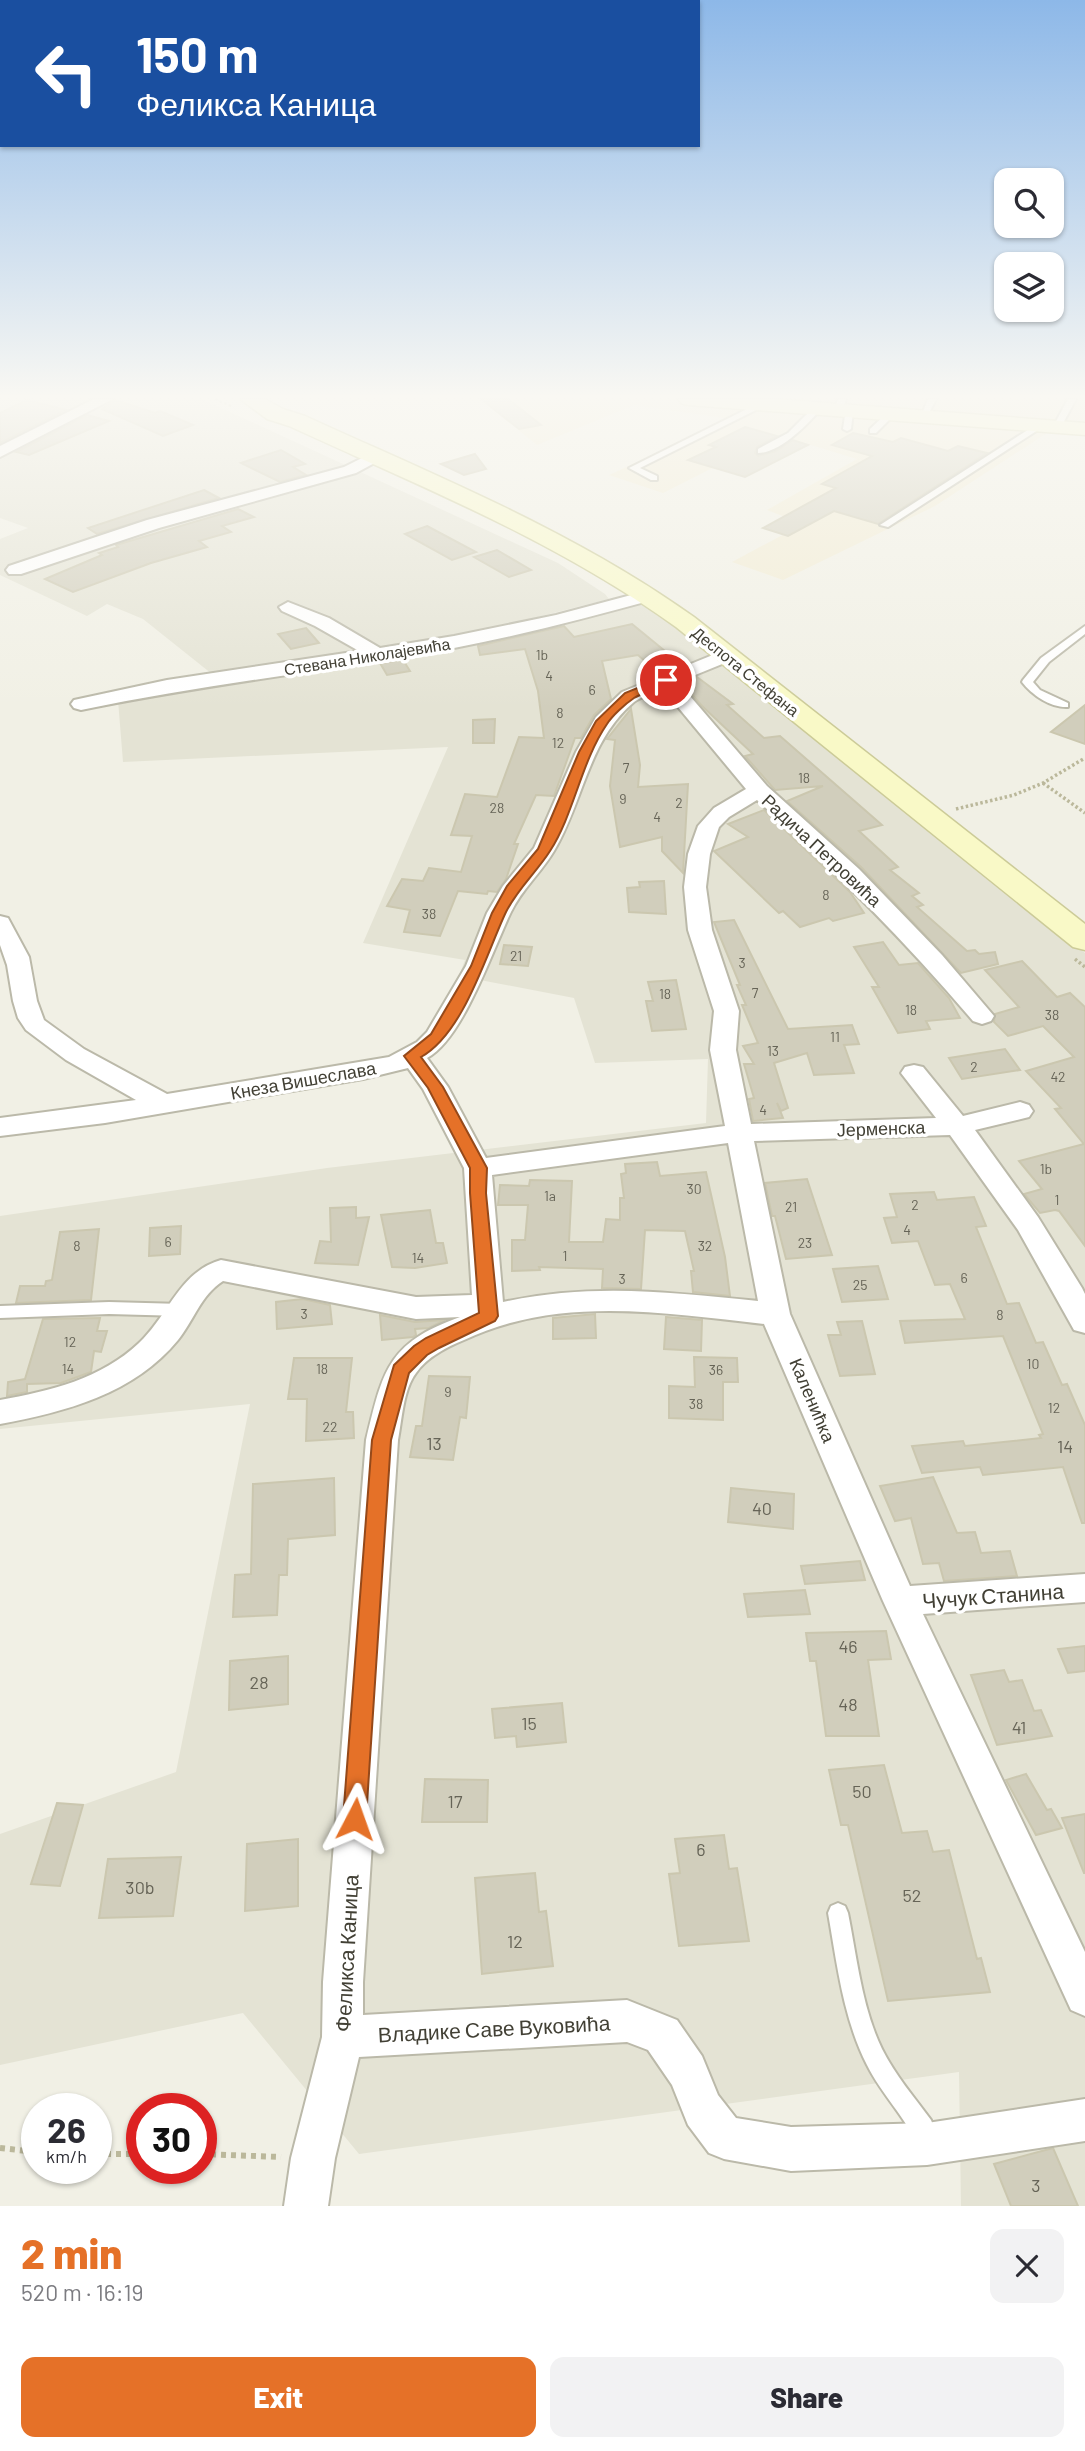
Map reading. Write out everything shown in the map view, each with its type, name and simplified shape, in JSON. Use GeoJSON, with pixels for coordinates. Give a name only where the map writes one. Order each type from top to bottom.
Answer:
{"type":"FeatureCollection","features":[{"type":"Feature","properties":{"kind":"main road","name":"Деспота Стефана"},"geometry":{"type":"LineString","coordinates":[[471,502],[614,572],[650,595],[932,818],[1080,949]]}},
{"type":"Feature","properties":{"kind":"street"},"geometry":{"type":"LineString","coordinates":[[15,570],[153,524],[233,502]]}},
{"type":"Feature","properties":{"kind":"street","name":"Стевана Николајевића"},"geometry":{"type":"LineString","coordinates":[[81,704],[167,686],[377,654],[522,628],[650,595]]}},
{"type":"Feature","properties":{"kind":"street"},"geometry":{"type":"LineString","coordinates":[[288,607],[322,622],[377,654]]}},
{"type":"Feature","properties":{"kind":"street","name":"Кнеза Вишеслава"},"geometry":{"type":"LineString","coordinates":[[0,1127],[80,1119],[131,1110],[160,1101],[185,1101],[363,1071],[397,1063],[426,1048],[437,1036],[478,966],[499,913],[514,886],[544,850],[586,752],[603,721],[629,696],[725,656]]}},
{"type":"Feature","properties":{"kind":"street","name":"Радича Петровића"},"geometry":{"type":"LineString","coordinates":[[666,680],[759,791],[850,874],[934,960],[982,1016]]}},
{"type":"Feature","properties":{"kind":"street","name":"Каленићка"},"geometry":{"type":"LineString","coordinates":[[759,791],[716,817],[700,844],[698,922],[720,986],[727,1022],[723,1050],[775,1314],[900,1601],[1085,1996]]}},
{"type":"Feature","properties":{"kind":"street"},"geometry":{"type":"LineString","coordinates":[[0,923],[17,957],[25,985],[26,1008],[34,1024],[54,1040],[140,1093],[160,1101]]}},
{"type":"Feature","properties":{"kind":"street"},"geometry":{"type":"LineString","coordinates":[[412,1056],[435,1087],[478,1168],[488,1310]]}},
{"type":"Feature","properties":{"kind":"street"},"geometry":{"type":"LineString","coordinates":[[914,1073],[981,1156],[1066,1283],[1085,1322]]}},
{"type":"Feature","properties":{"kind":"street","name":"Јерменска"},"geometry":{"type":"LineString","coordinates":[[478,1168],[740,1133],[957,1126],[1020,1111]]}},
{"type":"Feature","properties":{"kind":"street"},"geometry":{"type":"LineString","coordinates":[[0,1412],[62,1399],[103,1385],[125,1373],[167,1333],[204,1278],[221,1270],[416,1308],[488,1310],[554,1301],[605,1298],[775,1314]]}},
{"type":"Feature","properties":{"kind":"street","name":"Феликса Каница"},"geometry":{"type":"LineString","coordinates":[[306,2206],[313,2158],[343,2037],[344,1968],[382,1440],[401,1370],[420,1350],[488,1310]]}},
{"type":"Feature","properties":{"kind":"street","name":"Чучук Станина"},"geometry":{"type":"LineString","coordinates":[[900,1601],[1085,1588]]}},
{"type":"Feature","properties":{"kind":"street","name":"Владике Саве Вуковића"},"geometry":{"type":"LineString","coordinates":[[343,2037],[627,2021],[662,2035],[687,2071],[703,2110],[724,2138],[791,2149],[927,2144],[1085,2120]]}},
{"type":"Feature","properties":{"kind":"lane"},"geometry":{"type":"LineString","coordinates":[[886,525],[924,502]]}},
{"type":"Feature","properties":{"kind":"lane"},"geometry":{"type":"LineString","coordinates":[[1064,705],[1036,692],[1027,682],[1045,660],[1085,629]]}},
{"type":"Feature","properties":{"kind":"lane"},"geometry":{"type":"LineString","coordinates":[[0,1312],[109,1308],[182,1310]]}},
{"type":"Feature","properties":{"kind":"lane"},"geometry":{"type":"LineString","coordinates":[[838,1913],[863,2026],[873,2052],[881,2070],[923,2129],[927,2144]]}},
{"type":"Feature","properties":{"kind":"path"},"geometry":{"type":"LineString","coordinates":[[932,818],[966,806],[1014,795],[1043,783],[1085,758]]}},
{"type":"Feature","properties":{"kind":"path"},"geometry":{"type":"LineString","coordinates":[[1043,783],[1085,813]]}},
{"type":"Feature","properties":{"kind":"path"},"geometry":{"type":"LineString","coordinates":[[1080,949],[1085,967]]}},
{"type":"Feature","properties":{"kind":"path"},"geometry":{"type":"LineString","coordinates":[[0,2148],[21,2150]]}},
{"type":"Feature","properties":{"kind":"path"},"geometry":{"type":"LineString","coordinates":[[217,2155],[313,2158]]}},
{"type":"Feature","properties":{"kind":"shaded area"},"geometry":{"type":"Polygon","coordinates":[[[0,502],[425,502],[558,563],[609,599],[451,639],[212,674],[143,619],[107,604],[87,616],[0,575],[0,539],[28,528],[0,518],[0,502]]]}},
{"type":"Feature","properties":{"kind":"shaded area"},"geometry":{"type":"Polygon","coordinates":[[[781,502],[941,502],[783,580],[732,562],[803,524],[767,510],[781,502]]]}},
{"type":"Feature","properties":{"kind":"shaded area"},"geometry":{"type":"Polygon","coordinates":[[[644,602],[1085,953],[1085,2206],[961,2206],[959,2072],[359,2154],[243,2013],[0,2065],[0,1834],[176,1772],[250,1404],[0,1429],[0,1216],[327,1168],[706,1123],[708,1059],[595,1063],[574,998],[459,976],[465,960],[363,943],[448,747],[123,762],[118,700],[644,602]]]}},
{"type":"Feature","properties":{"kind":"building"},"geometry":{"type":"Polygon","coordinates":[[[168,502],[206,502],[97,534],[88,528],[168,502]]]}},
{"type":"Feature","properties":{"kind":"building"},"geometry":{"type":"Polygon","coordinates":[[[811,502],[912,502],[878,524],[834,511],[788,536],[763,528],[811,502]]]}},
{"type":"Feature","properties":{"kind":"building"},"geometry":{"type":"Polygon","coordinates":[[[238,509],[254,517],[222,526],[231,532],[199,541],[207,547],[151,563],[73,592],[45,579],[102,555],[99,553],[118,547],[116,545],[238,509]]]}},
{"type":"Feature","properties":{"kind":"building"},"geometry":{"type":"Polygon","coordinates":[[[427,526],[476,552],[452,560],[405,534],[427,526]]]}},
{"type":"Feature","properties":{"kind":"building"},"geometry":{"type":"Polygon","coordinates":[[[497,550],[531,570],[509,577],[474,557],[497,550]]]}},
{"type":"Feature","properties":{"kind":"building"},"geometry":{"type":"Polygon","coordinates":[[[632,624],[682,665],[660,674],[638,655],[602,661],[611,699],[594,715],[581,738],[575,738],[554,796],[536,795],[514,844],[518,844],[506,879],[497,892],[488,891],[487,894],[458,891],[440,936],[404,932],[410,910],[387,906],[402,879],[423,881],[429,868],[461,872],[472,836],[451,835],[465,794],[497,797],[519,737],[544,738],[538,691],[525,649],[480,655],[478,646],[564,626],[574,637],[632,624]]]}},
{"type":"Feature","properties":{"kind":"building"},"geometry":{"type":"Polygon","coordinates":[[[306,628],[319,643],[291,649],[278,634],[306,628]]]}},
{"type":"Feature","properties":{"kind":"building"},"geometry":{"type":"Polygon","coordinates":[[[403,660],[410,671],[387,675],[380,663],[403,660]]]}},
{"type":"Feature","properties":{"kind":"building"},"geometry":{"type":"Polygon","coordinates":[[[697,677],[733,704],[727,705],[764,738],[780,736],[882,825],[859,831],[898,867],[890,870],[919,893],[912,896],[923,905],[917,907],[967,951],[975,950],[979,954],[995,952],[998,964],[961,973],[861,867],[787,801],[823,786],[775,790],[745,756],[753,754],[702,706],[682,683],[697,677]]]}},
{"type":"Feature","properties":{"kind":"building"},"geometry":{"type":"Polygon","coordinates":[[[1085,705],[1085,744],[1051,732],[1085,705]]]}},
{"type":"Feature","properties":{"kind":"building"},"geometry":{"type":"Polygon","coordinates":[[[631,709],[640,765],[638,787],[688,784],[683,873],[662,851],[662,837],[620,847],[610,786],[615,740],[607,739],[631,709]]]}},
{"type":"Feature","properties":{"kind":"building"},"geometry":{"type":"Polygon","coordinates":[[[495,719],[494,743],[473,743],[473,720],[495,719]]]}},
{"type":"Feature","properties":{"kind":"building"},"geometry":{"type":"Polygon","coordinates":[[[764,810],[850,892],[864,913],[833,921],[829,918],[800,927],[783,911],[779,913],[714,851],[748,837],[728,824],[764,810]]]}},
{"type":"Feature","properties":{"kind":"building"},"geometry":{"type":"Polygon","coordinates":[[[664,881],[666,914],[629,912],[627,888],[640,887],[639,882],[664,881]]]}},
{"type":"Feature","properties":{"kind":"building"},"geometry":{"type":"Polygon","coordinates":[[[734,920],[788,1029],[852,1025],[859,1044],[844,1045],[854,1073],[814,1075],[807,1053],[774,1063],[788,1108],[781,1111],[777,1103],[783,1118],[753,1121],[749,1099],[754,1098],[744,1064],[754,1064],[743,1046],[758,1043],[742,1005],[746,1005],[737,985],[740,985],[714,922],[734,920]]]}},
{"type":"Feature","properties":{"kind":"building"},"geometry":{"type":"Polygon","coordinates":[[[883,942],[899,965],[918,963],[949,998],[960,1018],[926,1021],[930,1029],[898,1033],[872,987],[879,987],[854,947],[883,942]]]}},
{"type":"Feature","properties":{"kind":"building"},"geometry":{"type":"Polygon","coordinates":[[[504,945],[532,947],[528,966],[500,964],[504,945]]]}},
{"type":"Feature","properties":{"kind":"building"},"geometry":{"type":"Polygon","coordinates":[[[1022,961],[1057,997],[1070,993],[1085,1007],[1085,1246],[1059,1211],[1040,1213],[1024,1194],[1042,1189],[1019,1161],[1084,1144],[1055,1109],[1061,1108],[1026,1071],[1074,1057],[1043,1026],[1008,1036],[994,1022],[995,1014],[1019,1007],[985,970],[1022,961]]]}},
{"type":"Feature","properties":{"kind":"building"},"geometry":{"type":"Polygon","coordinates":[[[676,980],[686,1029],[652,1031],[646,1001],[653,1001],[648,982],[676,980]]]}},
{"type":"Feature","properties":{"kind":"building"},"geometry":{"type":"Polygon","coordinates":[[[1005,1049],[1020,1070],[962,1079],[949,1058],[1005,1049]]]}},
{"type":"Feature","properties":{"kind":"building"},"geometry":{"type":"Polygon","coordinates":[[[657,1162],[660,1176],[706,1172],[725,1257],[730,1296],[693,1292],[691,1271],[694,1271],[685,1231],[645,1230],[641,1289],[602,1288],[603,1269],[539,1267],[540,1270],[512,1271],[512,1240],[525,1240],[528,1205],[498,1205],[500,1185],[529,1186],[530,1180],[572,1181],[569,1242],[603,1242],[606,1219],[620,1220],[620,1198],[624,1198],[621,1174],[626,1173],[625,1164],[657,1162]]]}},
{"type":"Feature","properties":{"kind":"building"},"geometry":{"type":"Polygon","coordinates":[[[807,1179],[832,1255],[786,1259],[765,1183],[807,1179]]]}},
{"type":"Feature","properties":{"kind":"building"},"geometry":{"type":"Polygon","coordinates":[[[934,1192],[937,1200],[974,1197],[986,1226],[976,1227],[1007,1304],[1019,1303],[1036,1343],[1043,1342],[1062,1385],[1067,1384],[1085,1425],[1085,1523],[1082,1523],[1063,1467],[983,1475],[980,1467],[922,1473],[912,1446],[963,1441],[965,1446],[1041,1438],[1039,1435],[1043,1434],[1003,1336],[905,1343],[900,1321],[965,1319],[950,1284],[935,1285],[918,1241],[892,1243],[884,1218],[897,1217],[890,1194],[934,1192]]]}},
{"type":"Feature","properties":{"kind":"building"},"geometry":{"type":"Polygon","coordinates":[[[356,1207],[356,1218],[369,1217],[358,1265],[315,1263],[320,1241],[331,1242],[330,1208],[356,1207]]]}},
{"type":"Feature","properties":{"kind":"building"},"geometry":{"type":"Polygon","coordinates":[[[430,1210],[436,1243],[443,1243],[447,1263],[415,1268],[392,1267],[381,1215],[430,1210]]]}},
{"type":"Feature","properties":{"kind":"building"},"geometry":{"type":"Polygon","coordinates":[[[181,1226],[180,1254],[149,1256],[150,1228],[181,1226]]]}},
{"type":"Feature","properties":{"kind":"building"},"geometry":{"type":"Polygon","coordinates":[[[99,1229],[91,1300],[16,1303],[20,1286],[45,1286],[46,1281],[52,1280],[60,1232],[99,1229]]]}},
{"type":"Feature","properties":{"kind":"building"},"geometry":{"type":"Polygon","coordinates":[[[878,1266],[888,1299],[842,1302],[833,1269],[878,1266]]]}},
{"type":"Feature","properties":{"kind":"building"},"geometry":{"type":"Polygon","coordinates":[[[303,1299],[330,1305],[332,1324],[277,1329],[276,1302],[303,1299]]]}},
{"type":"Feature","properties":{"kind":"building"},"geometry":{"type":"Polygon","coordinates":[[[595,1314],[596,1338],[553,1339],[553,1318],[595,1314]]]}},
{"type":"Feature","properties":{"kind":"building"},"geometry":{"type":"Polygon","coordinates":[[[380,1315],[415,1322],[445,1320],[429,1328],[415,1329],[416,1335],[413,1337],[382,1340],[380,1315]]]}},
{"type":"Feature","properties":{"kind":"building"},"geometry":{"type":"Polygon","coordinates":[[[666,1317],[702,1320],[701,1351],[664,1349],[666,1317]]]}},
{"type":"Feature","properties":{"kind":"building"},"geometry":{"type":"Polygon","coordinates":[[[100,1318],[97,1331],[107,1331],[101,1352],[94,1351],[91,1372],[61,1383],[27,1384],[27,1392],[7,1396],[8,1382],[25,1379],[43,1319],[100,1318]]]}},
{"type":"Feature","properties":{"kind":"building"},"geometry":{"type":"Polygon","coordinates":[[[862,1321],[875,1374],[840,1376],[828,1335],[841,1335],[837,1322],[862,1321]]]}},
{"type":"Feature","properties":{"kind":"building"},"geometry":{"type":"Polygon","coordinates":[[[694,1357],[737,1358],[738,1382],[723,1382],[723,1420],[669,1418],[669,1386],[695,1387],[694,1357]]]}},
{"type":"Feature","properties":{"kind":"building"},"geometry":{"type":"Polygon","coordinates":[[[294,1358],[352,1358],[346,1412],[353,1412],[354,1438],[306,1441],[307,1399],[288,1399],[294,1358]]]}},
{"type":"Feature","properties":{"kind":"building"},"geometry":{"type":"Polygon","coordinates":[[[429,1376],[470,1377],[466,1418],[460,1417],[453,1460],[410,1457],[416,1426],[422,1426],[429,1376]]]}},
{"type":"Feature","properties":{"kind":"building"},"geometry":{"type":"Polygon","coordinates":[[[933,1477],[957,1533],[975,1532],[981,1553],[1010,1551],[1017,1576],[944,1581],[939,1563],[923,1564],[911,1518],[895,1521],[880,1486],[933,1477]]]}},
{"type":"Feature","properties":{"kind":"building"},"geometry":{"type":"Polygon","coordinates":[[[334,1478],[335,1535],[288,1539],[287,1575],[279,1575],[277,1615],[233,1617],[235,1575],[251,1574],[253,1484],[334,1478]]]}},
{"type":"Feature","properties":{"kind":"building"},"geometry":{"type":"Polygon","coordinates":[[[731,1488],[794,1494],[793,1529],[728,1522],[731,1488]]]}},
{"type":"Feature","properties":{"kind":"building"},"geometry":{"type":"Polygon","coordinates":[[[860,1561],[865,1580],[805,1584],[801,1566],[860,1561]]]}},
{"type":"Feature","properties":{"kind":"building"},"geometry":{"type":"Polygon","coordinates":[[[805,1590],[810,1614],[748,1617],[744,1594],[805,1590]]]}},
{"type":"Feature","properties":{"kind":"building"},"geometry":{"type":"Polygon","coordinates":[[[886,1631],[891,1659],[868,1660],[879,1736],[826,1736],[816,1661],[810,1661],[806,1633],[886,1631]]]}},
{"type":"Feature","properties":{"kind":"building"},"geometry":{"type":"Polygon","coordinates":[[[1085,1646],[1085,1671],[1068,1673],[1058,1649],[1085,1646]]]}},
{"type":"Feature","properties":{"kind":"building"},"geometry":{"type":"Polygon","coordinates":[[[288,1656],[288,1704],[229,1710],[230,1661],[288,1656]]]}},
{"type":"Feature","properties":{"kind":"building"},"geometry":{"type":"Polygon","coordinates":[[[1004,1670],[1009,1682],[1022,1680],[1034,1711],[1041,1710],[1052,1736],[997,1745],[971,1675],[1004,1670]]]}},
{"type":"Feature","properties":{"kind":"building"},"geometry":{"type":"Polygon","coordinates":[[[562,1703],[566,1742],[517,1747],[516,1736],[495,1738],[492,1709],[562,1703]]]}},
{"type":"Feature","properties":{"kind":"building"},"geometry":{"type":"Polygon","coordinates":[[[884,1765],[902,1833],[927,1831],[933,1852],[949,1850],[977,1959],[981,1958],[990,1992],[888,2001],[848,1825],[841,1825],[829,1770],[884,1765]]]}},
{"type":"Feature","properties":{"kind":"building"},"geometry":{"type":"Polygon","coordinates":[[[1026,1774],[1047,1810],[1051,1809],[1062,1828],[1036,1835],[1006,1780],[1026,1774]]]}},
{"type":"Feature","properties":{"kind":"building"},"geometry":{"type":"Polygon","coordinates":[[[425,1779],[488,1780],[487,1822],[422,1822],[425,1779]]]}},
{"type":"Feature","properties":{"kind":"building"},"geometry":{"type":"Polygon","coordinates":[[[57,1803],[83,1805],[60,1886],[31,1884],[57,1803]]]}},
{"type":"Feature","properties":{"kind":"building"},"geometry":{"type":"Polygon","coordinates":[[[1085,1814],[1085,1873],[1084,1873],[1062,1818],[1085,1814]]]}},
{"type":"Feature","properties":{"kind":"building"},"geometry":{"type":"Polygon","coordinates":[[[724,1835],[729,1869],[737,1868],[749,1941],[679,1946],[669,1874],[680,1873],[675,1839],[724,1835]]]}},
{"type":"Feature","properties":{"kind":"building"},"geometry":{"type":"Polygon","coordinates":[[[298,1839],[298,1906],[245,1911],[247,1844],[298,1839]]]}},
{"type":"Feature","properties":{"kind":"building"},"geometry":{"type":"Polygon","coordinates":[[[181,1857],[173,1916],[99,1918],[108,1859],[181,1857]]]}},
{"type":"Feature","properties":{"kind":"building"},"geometry":{"type":"Polygon","coordinates":[[[535,1873],[539,1912],[546,1911],[553,1966],[482,1974],[475,1878],[535,1873]]]}},
{"type":"Feature","properties":{"kind":"building"},"geometry":{"type":"Polygon","coordinates":[[[1053,2148],[1078,2206],[1011,2206],[994,2164],[1053,2148]]]}},
{"type":"Feature","properties":{"kind":"route"},"geometry":{"type":"LineString","coordinates":[[355,1819],[382,1440],[401,1370],[420,1350],[489,1316],[478,1168],[435,1087],[412,1056],[426,1048],[437,1036],[478,966],[507,898],[544,850],[586,752],[603,721],[629,696],[666,680]]}}]}
